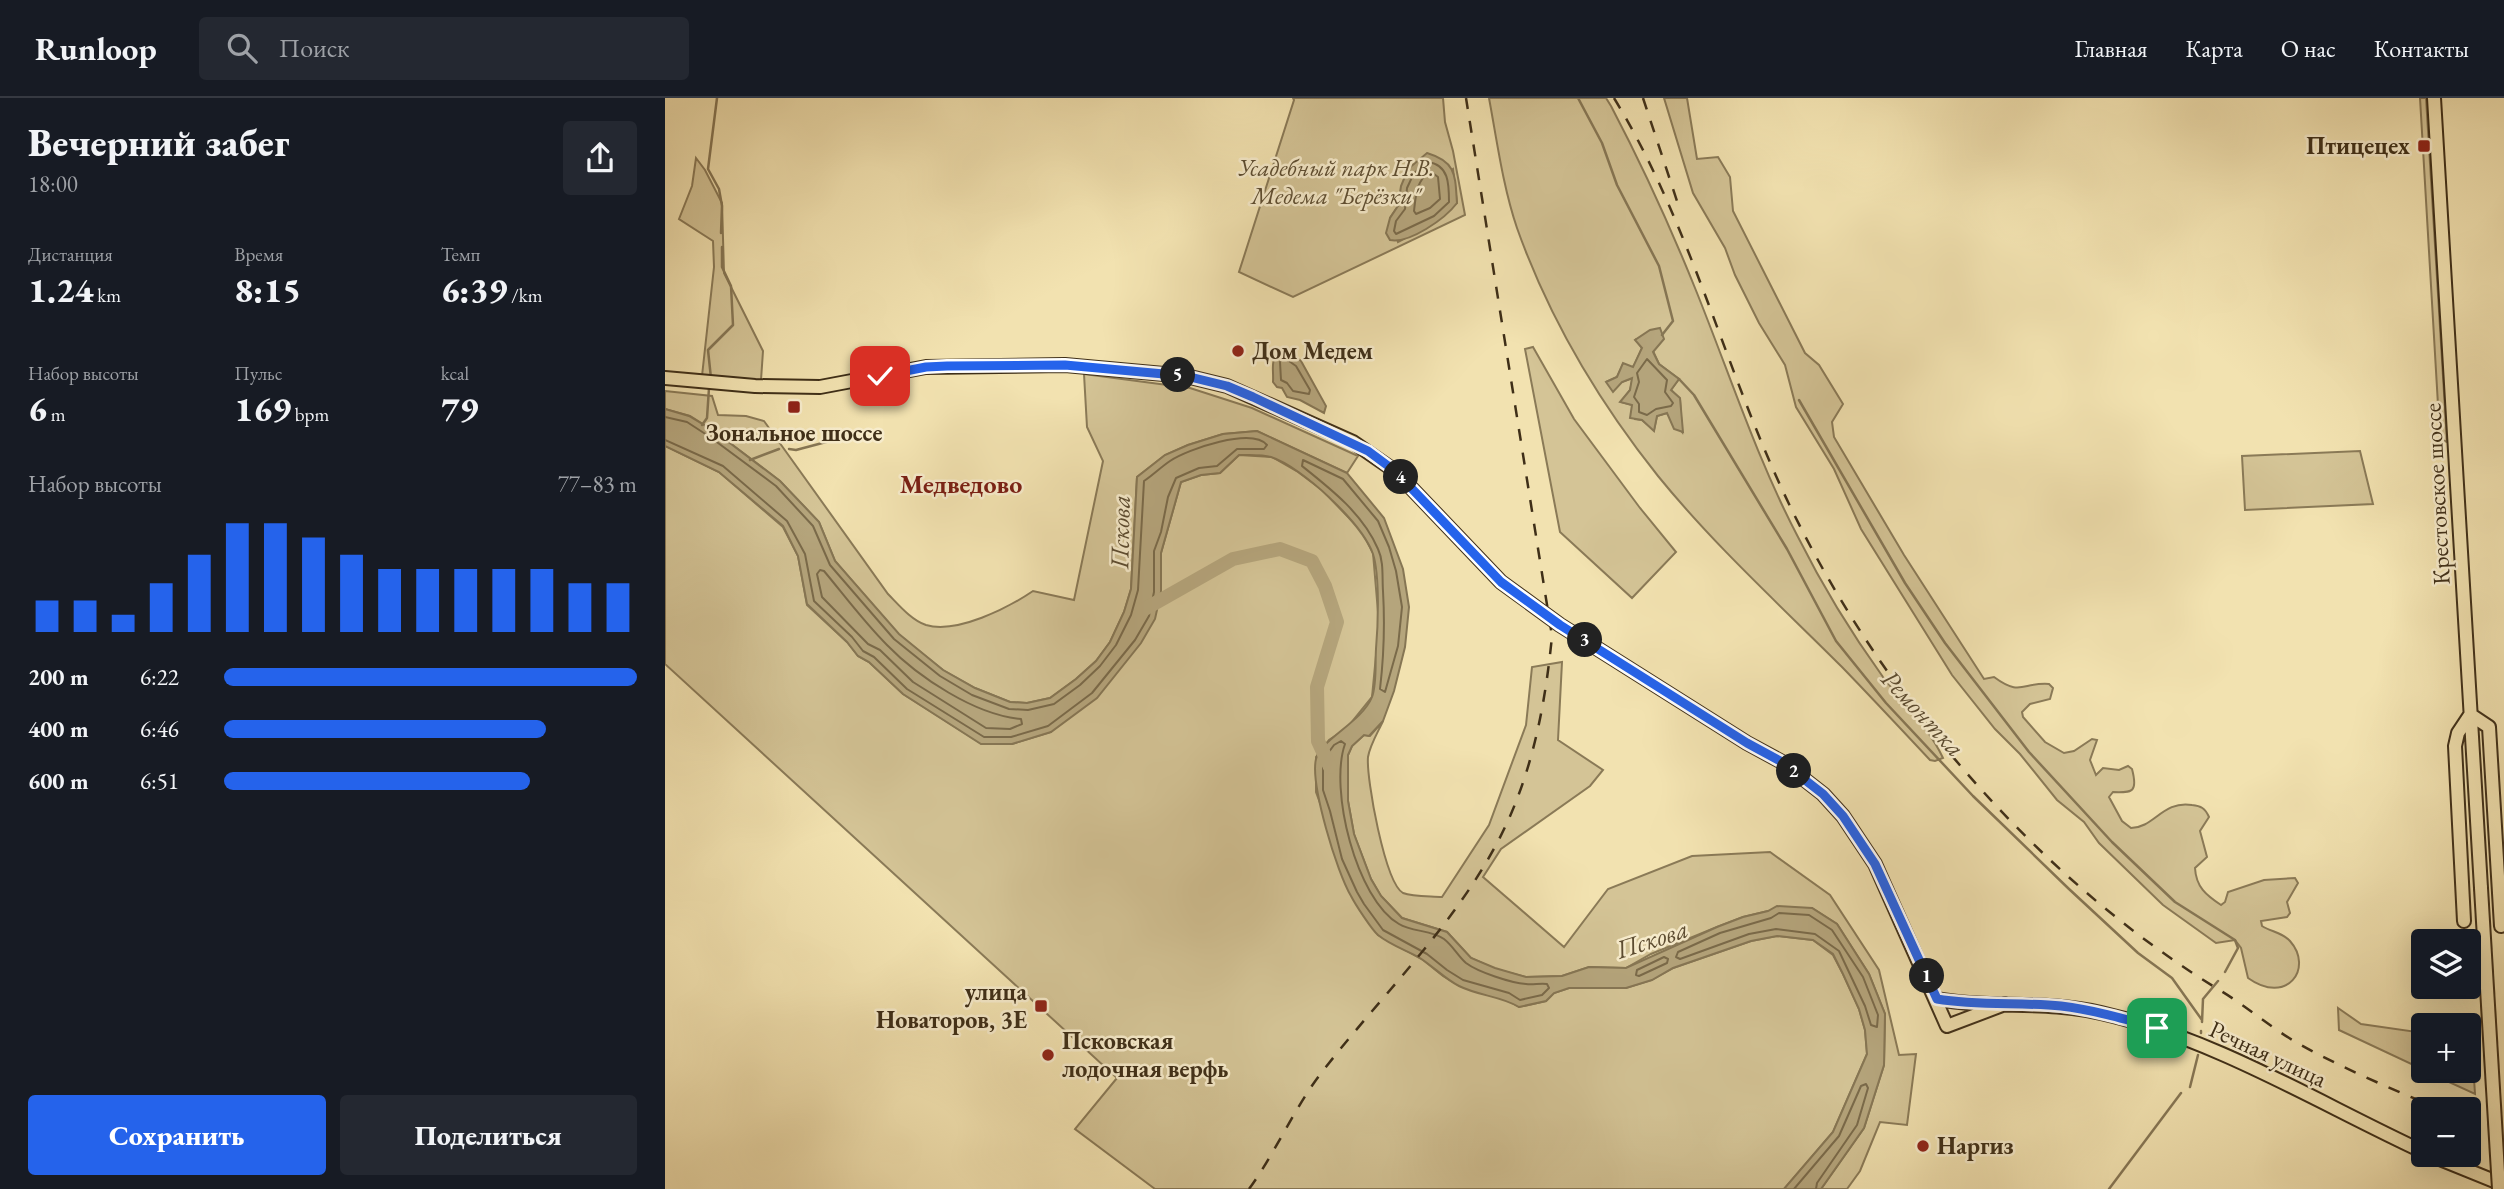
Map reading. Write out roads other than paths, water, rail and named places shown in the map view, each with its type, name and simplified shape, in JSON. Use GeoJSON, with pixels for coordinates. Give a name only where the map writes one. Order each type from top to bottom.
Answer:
{"type":"FeatureCollection","features":[{"type":"Feature","properties":{"kind":"main road","name":"Крестовское шоссе"},"geometry":{"type":"LineString","coordinates":[[2434,98],[2499,1189]]}},
{"type":"Feature","properties":{"kind":"main road"},"geometry":{"type":"LineString","coordinates":[[665,378],[710,383],[820,387],[926,367],[1065,365],[1206,380],[1283,409],[1368,451],[1395,471],[1501,582],[1572,632],[1747,743],[1782,762],[1823,794],[1843,816],[1875,864],[1947,1026],[2005,1004]]}},
{"type":"Feature","properties":{"kind":"main road"},"geometry":{"type":"LineString","coordinates":[[2464,921],[2455,746],[2458,733],[2471,715],[2489,727],[2501,926]]}},
{"type":"Feature","properties":{"kind":"main road","name":"Речная улица"},"geometry":{"type":"LineString","coordinates":[[1937,999],[1961,1003],[2064,1007],[2100,1012],[2157,1028],[2228,1056],[2411,1146]]}},
{"type":"Feature","properties":{"kind":"main road"},"geometry":{"type":"LineString","coordinates":[[2460,1167],[2504,1185]]}},
{"type":"Feature","properties":{"kind":"water"},"geometry":{"type":"Polygon","coordinates":[[[1427,153],[1444,161],[1453,171],[1457,203],[1426,229],[1407,238],[1390,240],[1386,233],[1390,218],[1398,206],[1401,186],[1408,169],[1427,153]]]}},
{"type":"Feature","properties":{"kind":"water"},"geometry":{"type":"Polygon","coordinates":[[[1660,328],[1664,339],[1653,352],[1659,364],[1679,379],[1671,390],[1680,398],[1683,432],[1674,429],[1667,413],[1657,416],[1654,431],[1642,420],[1630,418],[1632,405],[1620,402],[1630,390],[1632,378],[1622,382],[1613,392],[1606,382],[1617,377],[1623,363],[1633,367],[1642,348],[1635,340],[1650,330],[1660,328]]]}},
{"type":"Feature","properties":{"kind":"water"},"geometry":{"type":"Polygon","coordinates":[[[1286,350],[1301,361],[1326,406],[1324,413],[1300,400],[1287,397],[1282,388],[1273,382],[1274,359],[1286,350]]]}},
{"type":"Feature","properties":{"kind":"water"},"geometry":{"type":"Polygon","coordinates":[[[665,409],[689,416],[714,431],[780,481],[819,522],[835,561],[899,634],[943,670],[975,688],[1010,702],[1027,703],[1050,698],[1096,661],[1110,642],[1131,589],[1137,477],[1165,455],[1223,434],[1257,431],[1347,473],[1384,518],[1403,569],[1409,607],[1405,647],[1383,721],[1369,736],[1364,735],[1352,746],[1348,755],[1348,801],[1354,834],[1371,879],[1381,896],[1402,918],[1447,932],[1471,958],[1526,977],[1562,976],[1589,967],[1626,968],[1717,927],[1777,906],[1812,908],[1837,924],[1869,974],[1885,1014],[1884,1065],[1864,1128],[1821,1189],[1784,1189],[1833,1132],[1867,1054],[1865,1030],[1859,1009],[1843,974],[1833,954],[1813,940],[1777,936],[1751,941],[1673,968],[1652,980],[1626,988],[1569,988],[1554,993],[1546,1001],[1519,1007],[1459,986],[1420,958],[1388,942],[1375,932],[1345,885],[1326,828],[1315,771],[1319,752],[1360,715],[1374,692],[1378,615],[1375,563],[1367,541],[1344,512],[1314,484],[1284,463],[1267,456],[1239,455],[1220,473],[1201,475],[1181,482],[1161,553],[1161,592],[1155,619],[1141,643],[1097,698],[1051,732],[1012,744],[981,744],[903,694],[869,662],[858,656],[807,604],[798,556],[783,526],[719,472],[665,446],[665,409]]]}},
{"type":"Feature","properties":{"kind":"waterway"},"geometry":{"type":"LineString","coordinates":[[717,98],[708,169],[719,189],[722,206],[721,233]]}},
{"type":"Feature","properties":{"kind":"waterway"},"geometry":{"type":"LineString","coordinates":[[1578,98],[1602,143],[1617,185],[1659,266],[1673,321],[1662,335]]}},
{"type":"Feature","properties":{"kind":"waterway"},"geometry":{"type":"LineString","coordinates":[[711,378],[708,350],[733,325],[731,286],[722,267],[722,247]]}},
{"type":"Feature","properties":{"kind":"waterway","name":"Ремонтка"},"geometry":{"type":"LineString","coordinates":[[1679,379],[1694,395],[1787,549],[1836,641],[1886,703],[1973,796],[2069,889],[2138,953],[2172,978],[2202,1020]]}},
{"type":"Feature","properties":{"kind":"waterway"},"geometry":{"type":"LineString","coordinates":[[702,425],[707,418],[709,388]]}},
{"type":"Feature","properties":{"kind":"waterway"},"geometry":{"type":"LineString","coordinates":[[1799,400],[1905,583],[1945,643],[2029,752],[2112,842],[2175,902],[2235,940],[2238,948],[2225,972]]}},
{"type":"Feature","properties":{"kind":"waterway"},"geometry":{"type":"LineString","coordinates":[[789,449],[796,450],[845,437]]}},
{"type":"Feature","properties":{"kind":"waterway"},"geometry":{"type":"LineString","coordinates":[[750,460],[779,449]]}},
{"type":"Feature","properties":{"kind":"waterway","name":"Пскова"},"geometry":{"type":"LineString","coordinates":[[1143,610],[1233,559],[1280,549],[1312,561],[1325,586],[1337,622],[1317,687],[1318,741],[1330,767]]}},
{"type":"Feature","properties":{"kind":"waterway"},"geometry":{"type":"LineString","coordinates":[[2202,1022],[2203,999],[2218,981]]}},
{"type":"Feature","properties":{"kind":"waterway","name":"Ремонтка"},"geometry":{"type":"LineString","coordinates":[[2190,1087],[2198,1055]]}},
{"type":"Feature","properties":{"kind":"waterway","name":"Ремонтка"},"geometry":{"type":"LineString","coordinates":[[2109,1189],[2181,1093]]}},
{"type":"Feature","properties":{"kind":"railway"},"geometry":{"type":"LineString","coordinates":[[1249,1189],[1322,1072],[1414,962],[1478,876],[1519,795],[1535,743],[1552,636],[1466,98]]}},
{"type":"Feature","properties":{"kind":"railway"},"geometry":{"type":"LineString","coordinates":[[1614,98],[1665,196],[1745,402],[1789,504],[1827,576],[1870,646],[1918,713],[1971,778],[2028,839],[2089,895],[2153,946],[2294,1041],[2412,1097]]}},
{"type":"Feature","properties":{"kind":"railway"},"geometry":{"type":"LineString","coordinates":[[1643,98],[1677,201]]}},
{"type":"Feature","properties":{"kind":"railway"},"geometry":{"type":"LineString","coordinates":[[2481,1126],[2504,1135]]}},
{"type":"Feature","properties":{"kind":"place","name":"Птицецех"},"geometry":{"type":"Point","coordinates":[2424,146]}},
{"type":"Feature","properties":{"kind":"place","name":"Дом Медем"},"geometry":{"type":"Point","coordinates":[1238,351]}},
{"type":"Feature","properties":{"kind":"place","name":"Зональное шоссе"},"geometry":{"type":"Point","coordinates":[794,407]}},
{"type":"Feature","properties":{"kind":"place","name":"улица Новаторов, 3Е"},"geometry":{"type":"Point","coordinates":[1041,1006]}},
{"type":"Feature","properties":{"kind":"place","name":"Псковская лодочная верфь"},"geometry":{"type":"Point","coordinates":[1048,1055]}},
{"type":"Feature","properties":{"kind":"place","name":"Наргиз"},"geometry":{"type":"Point","coordinates":[1923,1146]}},
{"type":"Feature","properties":{"kind":"district","name":"Медведово"},"geometry":{"type":"Point","coordinates":[961,484]}},
{"type":"Feature","properties":{"kind":"park label","name":"Усадебный парк Н.В. Медема \"Берёзки\""},"geometry":{"type":"Point","coordinates":[1336,182]}}]}
